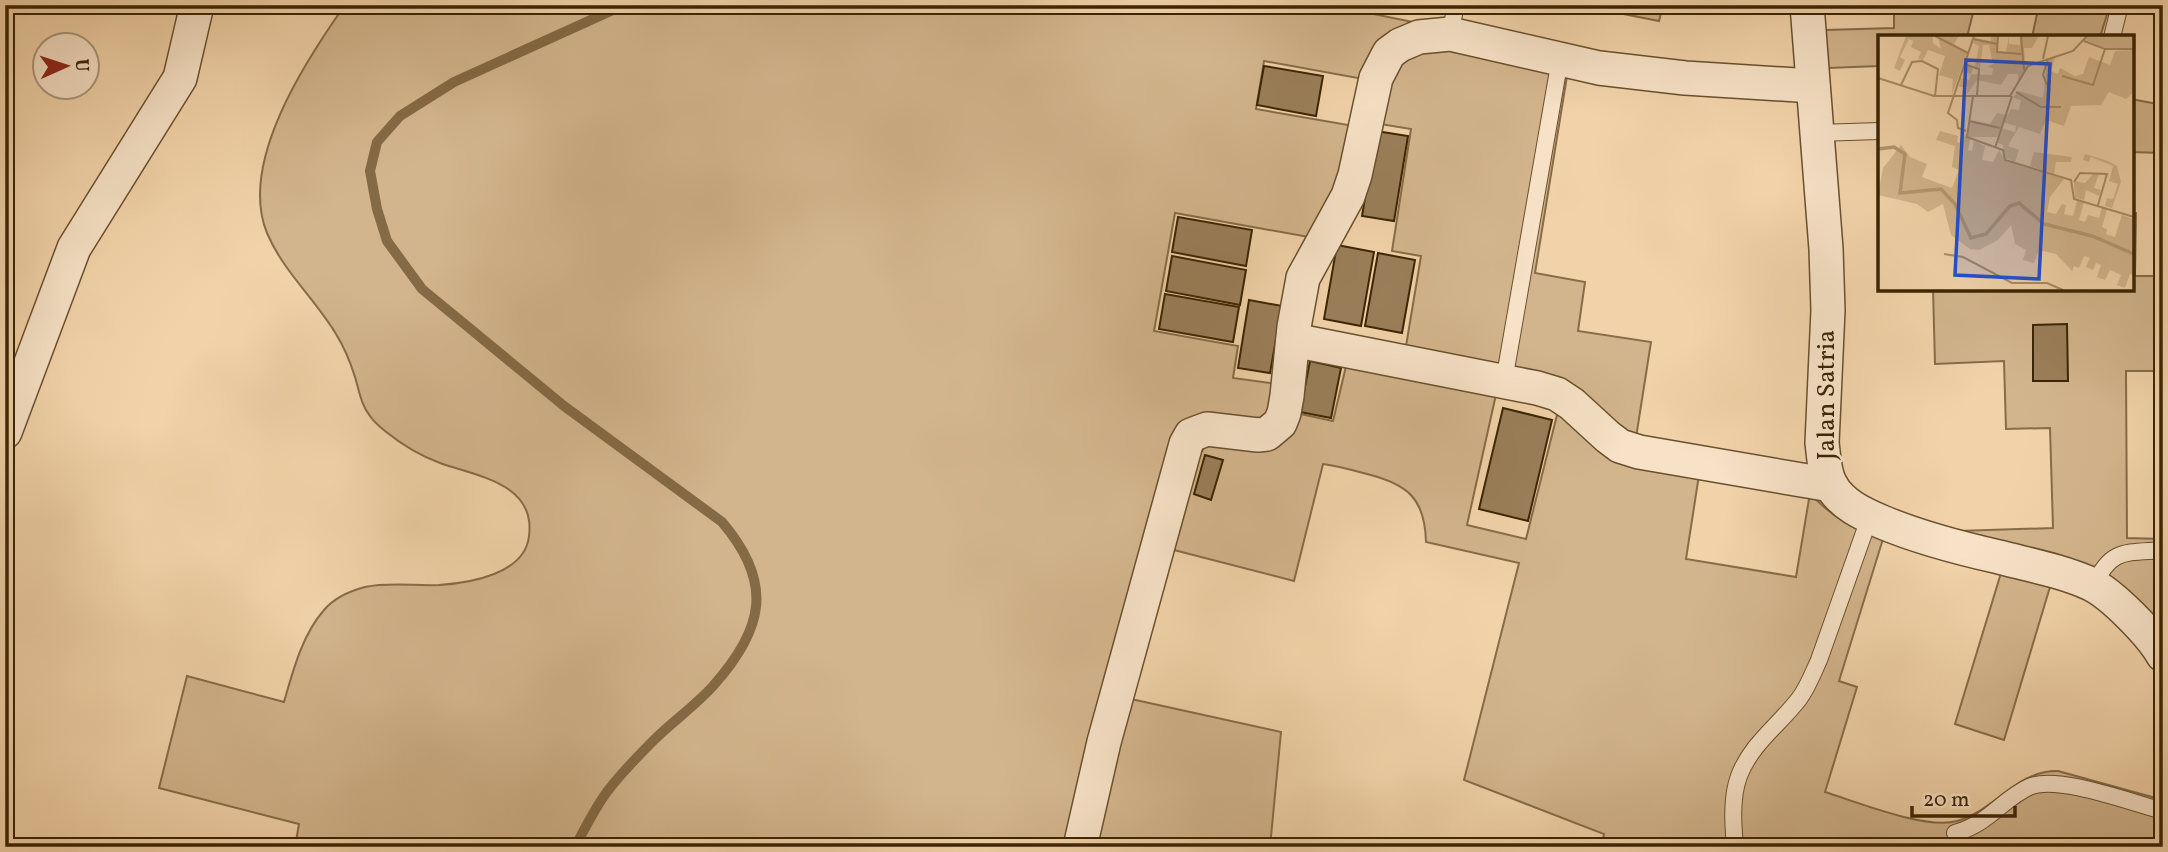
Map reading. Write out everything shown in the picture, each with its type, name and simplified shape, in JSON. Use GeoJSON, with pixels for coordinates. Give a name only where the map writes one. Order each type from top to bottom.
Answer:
{"type":"FeatureCollection","features":[{"type":"Feature","properties":{"kind":"street"},"geometry":{"type":"LineString","coordinates":[[5,432],[74,248],[180,78],[197,5]]}},
{"type":"Feature","properties":{"kind":"street","name":"Jalan Satria"},"geometry":{"type":"LineString","coordinates":[[1807,5],[1828,297],[1822,443],[1831,485],[1843,500],[1861,513],[1900,529],[1952,546],[2044,568],[2094,586],[2128,612],[2163,655]]}},
{"type":"Feature","properties":{"kind":"street"},"geometry":{"type":"LineString","coordinates":[[1080,847],[1104,742],[1186,443],[1191,435],[1206,429],[1267,434],[1274,429],[1284,413],[1303,278],[1348,196],[1358,163],[1376,78],[1389,53],[1453,20],[1560,60],[1599,68],[1813,86]]}},
{"type":"Feature","properties":{"kind":"street"},"geometry":{"type":"LineString","coordinates":[[1293,340],[1504,381],[1557,394],[1620,446],[1639,452],[1831,485]]}},
{"type":"Feature","properties":{"kind":"lane"},"geometry":{"type":"LineString","coordinates":[[2112,35],[2120,5]]}},
{"type":"Feature","properties":{"kind":"lane"},"geometry":{"type":"LineString","coordinates":[[1504,381],[1560,60]]}},
{"type":"Feature","properties":{"kind":"lane"},"geometry":{"type":"LineString","coordinates":[[1818,133],[1878,131]]}},
{"type":"Feature","properties":{"kind":"lane"},"geometry":{"type":"LineString","coordinates":[[1735,847],[1733,818],[1737,779],[1743,765],[1764,735],[1799,698],[1809,682],[1870,516]]}},
{"type":"Feature","properties":{"kind":"lane"},"geometry":{"type":"LineString","coordinates":[[2094,586],[2109,560],[2130,552],[2163,550]]}},
{"type":"Feature","properties":{"kind":"lane"},"geometry":{"type":"LineString","coordinates":[[1955,833],[1977,824],[2028,787],[2039,784],[2068,785],[2163,811]]}},
{"type":"Feature","properties":{"kind":"shaded area"},"geometry":{"type":"Polygon","coordinates":[[[345,5],[1329,5],[1423,24],[1363,79],[1264,61],[1256,109],[1354,126],[1345,175],[1314,238],[1175,213],[1154,331],[1238,346],[1233,378],[1278,384],[1270,421],[1204,416],[1068,847],[295,847],[299,824],[159,788],[187,676],[284,702],[299,654],[310,631],[324,610],[337,599],[365,587],[392,584],[439,585],[480,579],[507,568],[518,559],[529,536],[529,518],[523,504],[501,484],[418,453],[391,436],[373,420],[362,402],[351,365],[339,339],[290,272],[267,233],[260,205],[261,176],[269,145],[280,113],[296,83],[345,5]]]}},
{"type":"Feature","properties":{"kind":"shaded area"},"geometry":{"type":"Polygon","coordinates":[[[1578,5],[1663,5],[1659,21],[1578,5]]]}},
{"type":"Feature","properties":{"kind":"shaded area"},"geometry":{"type":"Polygon","coordinates":[[[1894,5],[1975,5],[1968,35],[1878,35],[1878,66],[1828,68],[1825,30],[1894,28],[1894,5]]]}},
{"type":"Feature","properties":{"kind":"shaded area"},"geometry":{"type":"Polygon","coordinates":[[[2039,5],[2110,5],[2101,35],[2032,35],[2039,5]]]}},
{"type":"Feature","properties":{"kind":"shaded area"},"geometry":{"type":"Polygon","coordinates":[[[1456,49],[1567,76],[1535,273],[1585,282],[1578,331],[1651,342],[1635,444],[1405,352],[1421,256],[1392,251],[1411,129],[1374,123],[1397,63],[1419,53],[1456,49]]]}},
{"type":"Feature","properties":{"kind":"shaded area"},"geometry":{"type":"Polygon","coordinates":[[[2133,99],[2163,105],[2163,153],[2133,152],[2133,99]]]}},
{"type":"Feature","properties":{"kind":"shaded area"},"geometry":{"type":"Polygon","coordinates":[[[2133,213],[2136,213],[2135,276],[2163,276],[2163,371],[2126,371],[2127,538],[2163,539],[2163,627],[2138,599],[2108,577],[1957,531],[2053,528],[2050,428],[2006,429],[2004,361],[1935,364],[1933,290],[2133,290],[2133,213]]]}},
{"type":"Feature","properties":{"kind":"shaded area"},"geometry":{"type":"Polygon","coordinates":[[[1347,362],[1497,390],[1467,525],[1526,539],[1559,407],[1699,475],[1686,559],[1796,577],[1810,493],[1843,521],[1883,539],[1839,681],[1857,687],[1825,792],[1891,814],[1944,823],[1971,816],[2030,777],[2043,772],[2058,771],[2163,800],[2163,847],[1601,847],[1604,834],[1464,780],[1519,563],[1426,542],[1422,514],[1411,495],[1403,488],[1381,478],[1323,464],[1294,581],[1170,549],[1199,456],[1204,448],[1296,413],[1333,421],[1347,362]]]}},
{"type":"Feature","properties":{"kind":"shaded area"},"geometry":{"type":"Polygon","coordinates":[[[2001,573],[2050,587],[2004,740],[1955,724],[2001,573]]]}},
{"type":"Feature","properties":{"kind":"shaded area"},"geometry":{"type":"Polygon","coordinates":[[[1131,699],[1281,732],[1270,847],[1094,847],[1131,699]]]}},
{"type":"Feature","properties":{"kind":"building"},"geometry":{"type":"Polygon","coordinates":[[[1335,5],[1358,5],[1357,10],[1335,5]]]}},
{"type":"Feature","properties":{"kind":"building"},"geometry":{"type":"Polygon","coordinates":[[[1418,5],[1442,5],[1442,10],[1418,5]]]}},
{"type":"Feature","properties":{"kind":"building"},"geometry":{"type":"Polygon","coordinates":[[[1264,66],[1323,76],[1316,116],[1257,105],[1264,66]]]}},
{"type":"Feature","properties":{"kind":"building"},"geometry":{"type":"Polygon","coordinates":[[[1376,131],[1408,136],[1394,221],[1362,216],[1376,131]]]}},
{"type":"Feature","properties":{"kind":"building"},"geometry":{"type":"Polygon","coordinates":[[[1178,217],[1252,230],[1246,266],[1172,252],[1178,217]]]}},
{"type":"Feature","properties":{"kind":"building"},"geometry":{"type":"Polygon","coordinates":[[[1337,245],[1374,252],[1361,326],[1324,319],[1337,245]]]}},
{"type":"Feature","properties":{"kind":"building"},"geometry":{"type":"Polygon","coordinates":[[[1378,253],[1415,260],[1402,333],[1365,326],[1378,253]]]}},
{"type":"Feature","properties":{"kind":"building"},"geometry":{"type":"Polygon","coordinates":[[[1172,256],[1246,270],[1240,305],[1166,291],[1172,256]]]}},
{"type":"Feature","properties":{"kind":"building"},"geometry":{"type":"Polygon","coordinates":[[[1165,294],[1239,307],[1233,342],[1159,329],[1165,294]]]}},
{"type":"Feature","properties":{"kind":"building"},"geometry":{"type":"Polygon","coordinates":[[[1249,300],[1282,306],[1270,373],[1238,368],[1249,300]]]}},
{"type":"Feature","properties":{"kind":"building"},"geometry":{"type":"Polygon","coordinates":[[[2067,324],[2068,381],[2033,381],[2033,325],[2067,324]]]}},
{"type":"Feature","properties":{"kind":"building"},"geometry":{"type":"Polygon","coordinates":[[[1310,361],[1341,368],[1331,418],[1300,412],[1310,361]]]}},
{"type":"Feature","properties":{"kind":"building"},"geometry":{"type":"Polygon","coordinates":[[[1503,408],[1552,420],[1528,521],[1479,509],[1503,408]]]}},
{"type":"Feature","properties":{"kind":"building"},"geometry":{"type":"Polygon","coordinates":[[[1205,455],[1223,460],[1211,500],[1194,494],[1205,455]]]}},
{"type":"Feature","properties":{"kind":"waterway"},"geometry":{"type":"LineString","coordinates":[[575,847],[596,808],[615,781],[654,740],[713,686],[743,645],[752,625],[756,606],[750,565],[739,544],[722,522],[564,406],[422,289],[387,241],[377,209],[370,171],[377,142],[400,116],[454,82],[624,5]]}}]}
